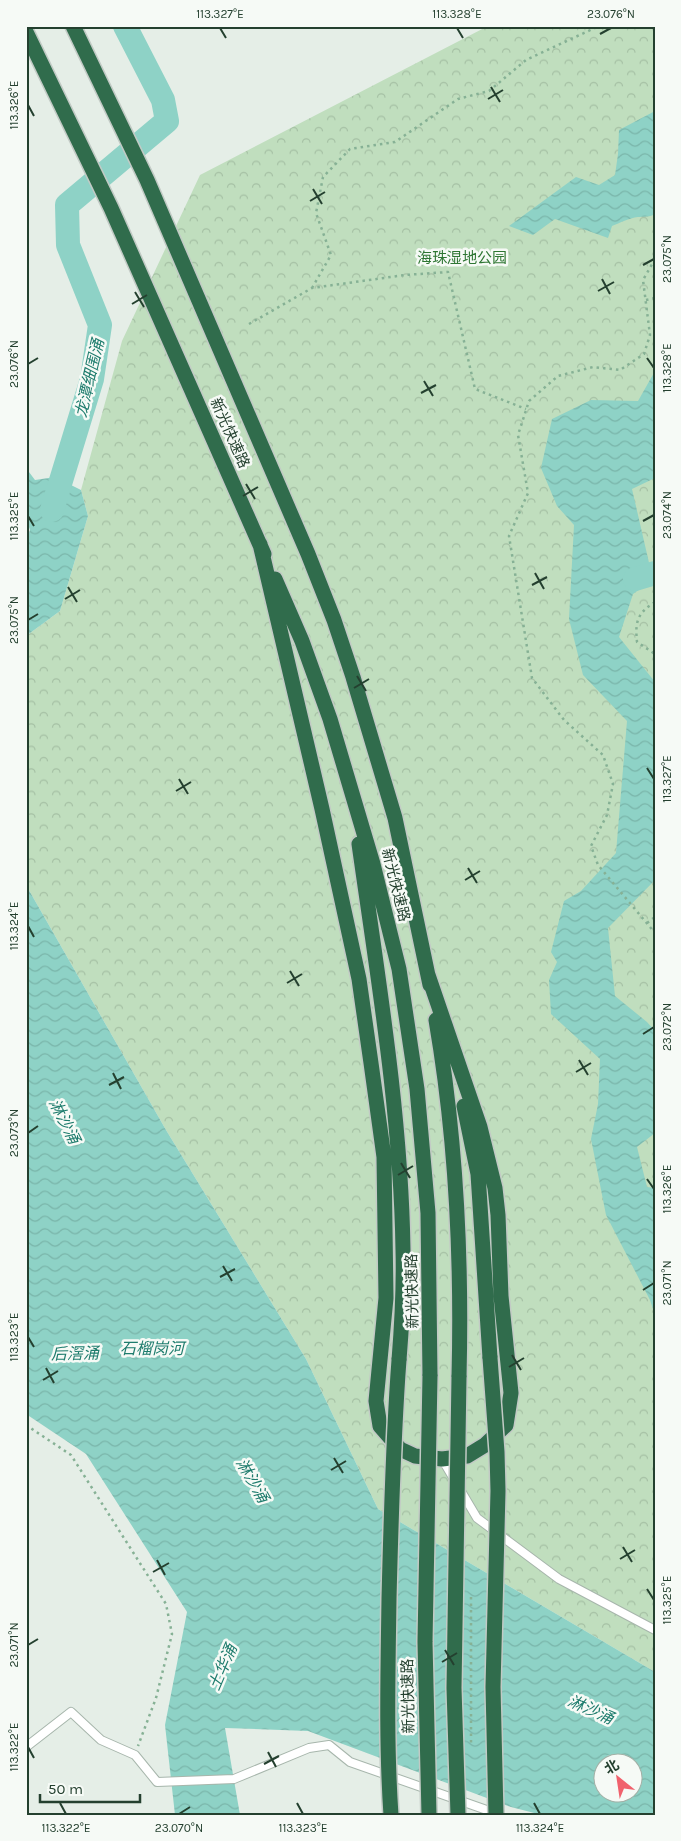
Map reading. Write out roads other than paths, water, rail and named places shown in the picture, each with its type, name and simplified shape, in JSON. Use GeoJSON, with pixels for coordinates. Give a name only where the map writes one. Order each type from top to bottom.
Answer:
{"type":"FeatureCollection","features":[{"type":"Feature","properties":{"kind":"highway","name":"新光快速路"},"geometry":{"type":"LineString","coordinates":[[73,26],[147,180],[300,536],[334,620],[395,818],[428,975],[448,1100],[454,1169],[460,1304],[454,1688],[458,1815]]}},
{"type":"Feature","properties":{"kind":"highway","name":"新光快速路"},"geometry":{"type":"LineString","coordinates":[[26,32],[111,208],[302,641],[352,788],[399,969],[417,1089],[428,1213],[430,1376],[425,1642],[429,1815]]}},
{"type":"Feature","properties":{"kind":"highway"},"geometry":{"type":"LineString","coordinates":[[260,544],[360,979],[384,1157],[386,1298],[376,1401],[380,1426],[400,1448],[415,1456],[442,1460],[467,1456],[485,1445],[506,1425],[511,1393],[501,1296],[498,1215],[493,1178],[480,1127],[428,975]]}},
{"type":"Feature","properties":{"kind":"highway"},"geometry":{"type":"LineString","coordinates":[[352,788],[389,1060],[398,1143],[404,1253],[392,1470],[387,1744],[391,1815]]}},
{"type":"Feature","properties":{"kind":"highway"},"geometry":{"type":"LineString","coordinates":[[428,975],[464,1106],[478,1174],[498,1452],[492,1687],[496,1815]]}},
{"type":"Feature","properties":{"kind":"lane"},"geometry":{"type":"LineString","coordinates":[[442,1460],[477,1518],[559,1579],[655,1630]]}},
{"type":"Feature","properties":{"kind":"lane"},"geometry":{"type":"LineString","coordinates":[[26,1747],[71,1712],[101,1740],[135,1755],[157,1782],[234,1780],[309,1748],[329,1744],[350,1762],[502,1815]]}},
{"type":"Feature","properties":{"kind":"water"},"geometry":{"type":"Polygon","coordinates":[[[655,111],[655,214],[631,218],[612,226],[608,238],[555,219],[533,235],[509,226],[576,177],[599,185],[615,175],[619,130],[655,111]]]}},
{"type":"Feature","properties":{"kind":"water"},"geometry":{"type":"Polygon","coordinates":[[[655,371],[655,478],[632,489],[653,580],[633,594],[619,637],[655,682],[655,880],[608,928],[615,996],[647,1022],[655,1031],[655,1133],[637,1147],[647,1187],[655,1188],[655,1315],[650,1300],[606,1215],[591,1139],[598,1104],[600,1059],[551,1014],[549,980],[557,962],[551,952],[564,901],[581,891],[616,853],[627,721],[583,675],[569,619],[574,525],[557,506],[541,468],[552,419],[591,400],[638,401],[655,371]]]}},
{"type":"Feature","properties":{"kind":"water"},"geometry":{"type":"Polygon","coordinates":[[[26,468],[35,480],[55,477],[81,490],[88,516],[60,611],[26,636],[26,540],[30,530],[26,518],[26,468]]]}},
{"type":"Feature","properties":{"kind":"water","name":"石榴岗河"},"geometry":{"type":"Polygon","coordinates":[[[26,885],[166,1130],[306,1359],[378,1509],[655,1672],[655,1815],[542,1815],[511,1807],[308,1731],[225,1728],[240,1815],[175,1815],[165,1725],[187,1612],[86,1454],[26,1414],[26,885]]]}},
{"type":"Feature","properties":{"kind":"waterway","name":"龙潭细围涌"},"geometry":{"type":"LineString","coordinates":[[52,510],[92,379],[100,325],[68,245],[67,205],[167,121],[163,100],[125,26]]}},
{"type":"Feature","properties":{"kind":"waterway"},"geometry":{"type":"LineString","coordinates":[[635,579],[655,573]]}},
{"type":"Feature","properties":{"kind":"park label","name":"海珠湿地公园"},"geometry":{"type":"Point","coordinates":[462,258]}},
{"type":"Feature","properties":{"kind":"water label","name":"淋沙涌"},"geometry":{"type":"Point","coordinates":[65,1121]}},
{"type":"Feature","properties":{"kind":"water label","name":"后滘涌"},"geometry":{"type":"Point","coordinates":[75,1353]}},
{"type":"Feature","properties":{"kind":"water label","name":"淋沙涌"},"geometry":{"type":"Point","coordinates":[253,1480]}},
{"type":"Feature","properties":{"kind":"water label","name":"土华涌"},"geometry":{"type":"Point","coordinates":[222,1667]}},
{"type":"Feature","properties":{"kind":"water label","name":"淋沙涌"},"geometry":{"type":"Point","coordinates":[591,1709]}}]}
